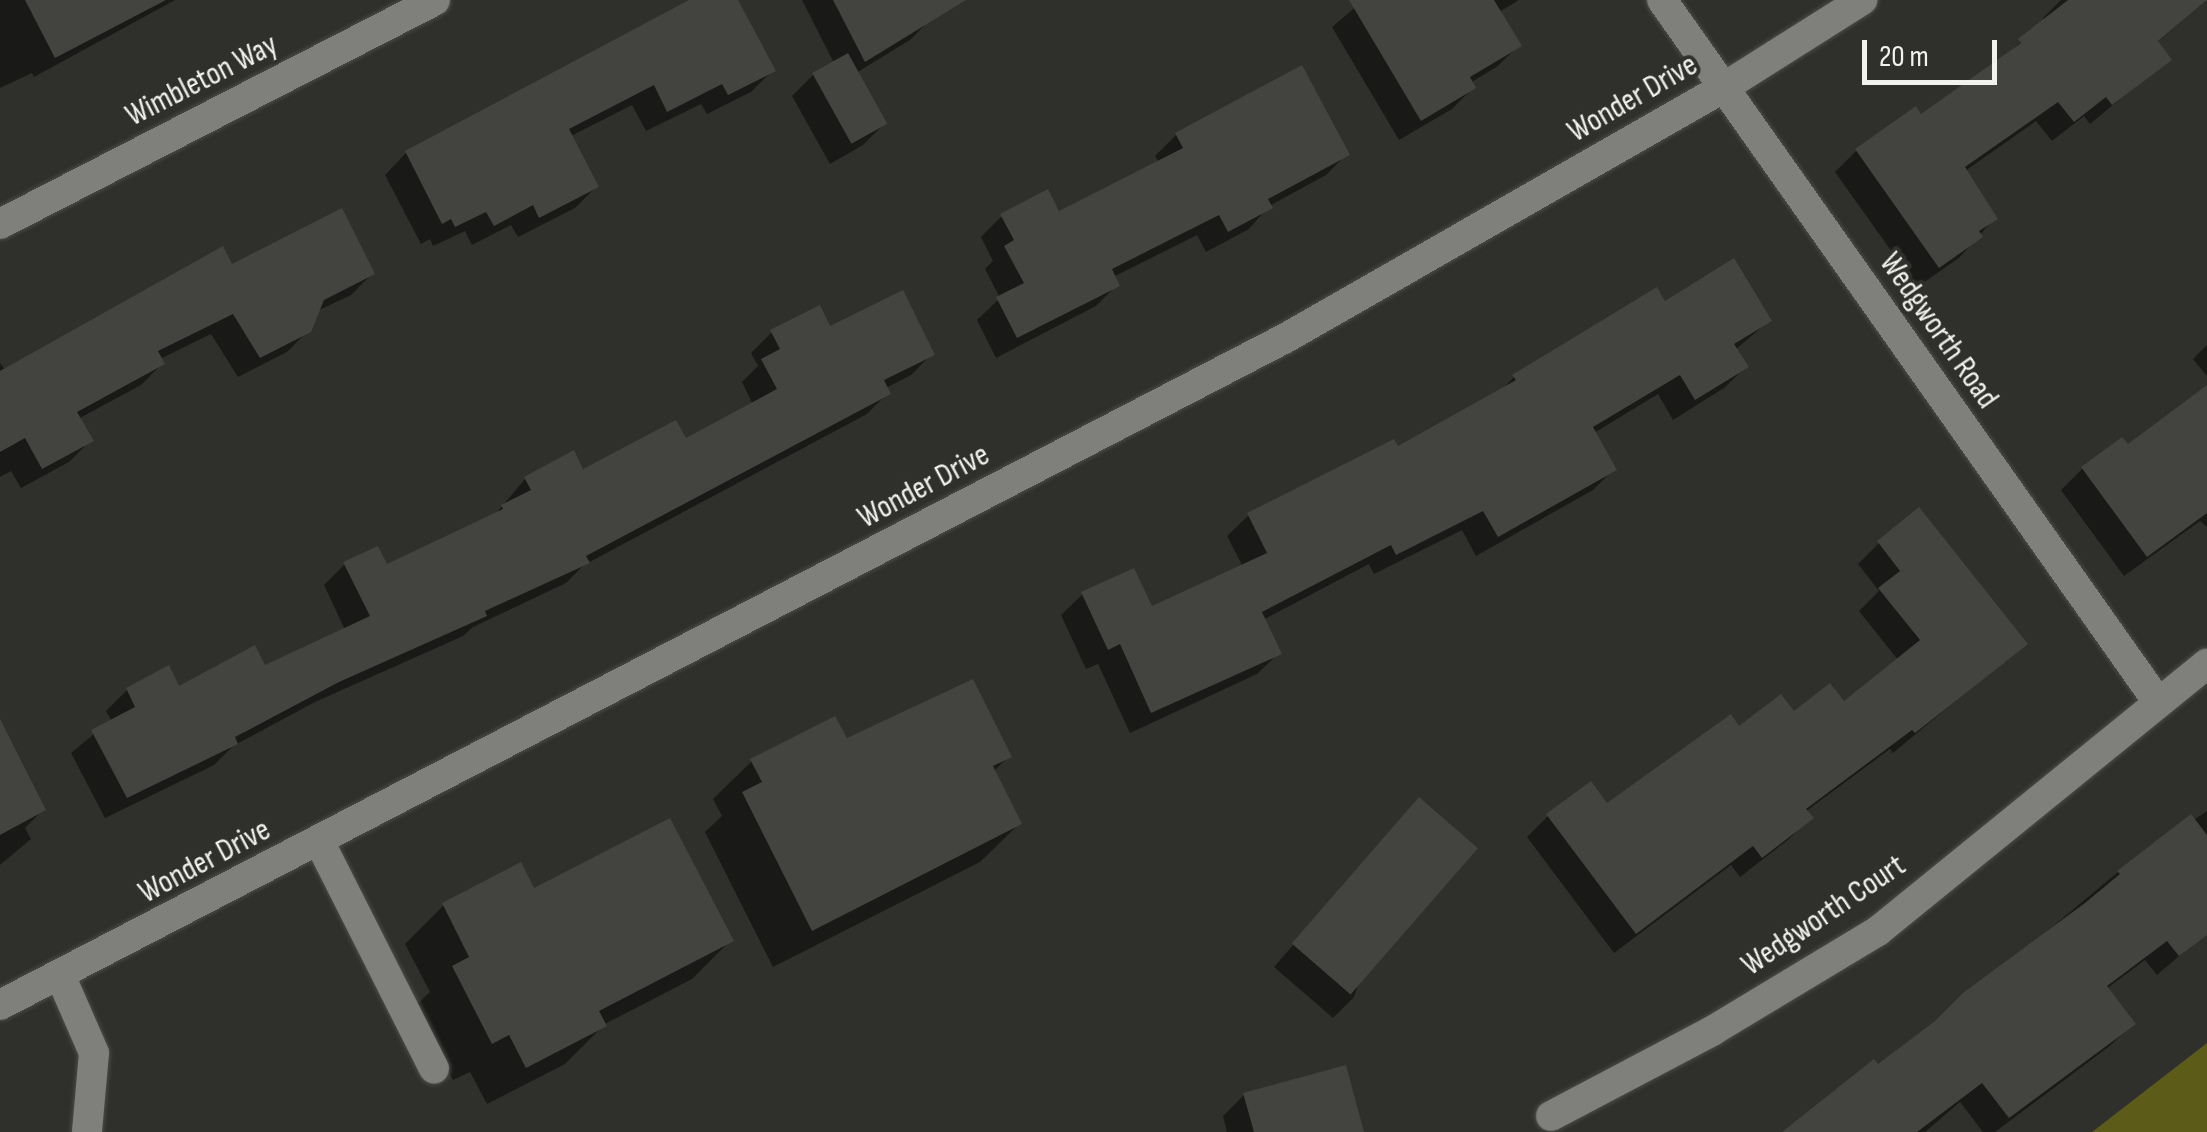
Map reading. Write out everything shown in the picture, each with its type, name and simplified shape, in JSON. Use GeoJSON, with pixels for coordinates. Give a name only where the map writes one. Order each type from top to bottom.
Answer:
{"type":"FeatureCollection","features":[{"type":"Feature","properties":{"kind":"street","name":"Wimbleton Way"},"geometry":{"type":"LineString","coordinates":[[0,224],[436,0]]}},
{"type":"Feature","properties":{"kind":"street","name":"Wedgworth Road"},"geometry":{"type":"LineString","coordinates":[[1662,0],[2158,702]]}},
{"type":"Feature","properties":{"kind":"street","name":"Wonder Drive"},"geometry":{"type":"LineString","coordinates":[[0,1005],[1284,339],[1723,88],[1862,0]]}},
{"type":"Feature","properties":{"kind":"street","name":"Wedgworth Court"},"geometry":{"type":"LineString","coordinates":[[1551,1116],[1712,1031],[1878,931],[2207,664]]}},
{"type":"Feature","properties":{"kind":"street"},"geometry":{"type":"LineString","coordinates":[[319,842],[434,1068]]}},
{"type":"Feature","properties":{"kind":"street"},"geometry":{"type":"LineString","coordinates":[[60,975],[94,1053],[88,1132]]}},
{"type":"Feature","properties":{"kind":"shaded area"},"geometry":{"type":"Polygon","coordinates":[[[2207,1043],[2207,1132],[2092,1132],[2207,1043]]]}},
{"type":"Feature","properties":{"kind":"building"},"geometry":{"type":"Polygon","coordinates":[[[25,0],[166,0],[55,58],[25,0]]]}},
{"type":"Feature","properties":{"kind":"building"},"geometry":{"type":"Polygon","coordinates":[[[689,0],[738,0],[776,71],[728,95],[722,84],[667,112],[654,85],[569,129],[599,187],[539,218],[533,205],[494,226],[486,212],[455,227],[451,219],[442,224],[405,151],[689,0]]]}},
{"type":"Feature","properties":{"kind":"building"},"geometry":{"type":"Polygon","coordinates":[[[833,0],[966,0],[865,62],[833,0]]]}},
{"type":"Feature","properties":{"kind":"building"},"geometry":{"type":"Polygon","coordinates":[[[1349,0],[1494,0],[1522,46],[1470,77],[1476,88],[1421,121],[1349,0]]]}},
{"type":"Feature","properties":{"kind":"building"},"geometry":{"type":"Polygon","coordinates":[[[2068,0],[2207,0],[2158,41],[2172,60],[2112,105],[2106,97],[2074,122],[2058,102],[1965,167],[1998,219],[1979,231],[1983,237],[1939,268],[1855,149],[1916,106],[1921,114],[2021,43],[2018,39],[2068,0]]]}},
{"type":"Feature","properties":{"kind":"building"},"geometry":{"type":"Polygon","coordinates":[[[848,53],[887,124],[851,144],[812,73],[848,53]]]}},
{"type":"Feature","properties":{"kind":"building"},"geometry":{"type":"Polygon","coordinates":[[[1302,65],[1350,155],[1268,199],[1273,208],[1228,232],[1219,215],[1112,269],[1120,286],[1017,338],[996,297],[1024,283],[1004,246],[1014,240],[1000,214],[1048,189],[1059,211],[1183,148],[1175,133],[1302,65]]]}},
{"type":"Feature","properties":{"kind":"building"},"geometry":{"type":"Polygon","coordinates":[[[342,208],[375,274],[324,300],[311,332],[260,358],[233,314],[158,351],[165,364],[77,412],[94,441],[42,469],[25,438],[0,452],[0,371],[223,246],[232,264],[342,208]]]}},
{"type":"Feature","properties":{"kind":"building"},"geometry":{"type":"Polygon","coordinates":[[[1734,258],[1772,321],[1734,344],[1749,367],[1695,400],[1680,375],[1593,427],[1617,470],[1498,537],[1483,511],[1396,555],[1391,545],[1262,612],[1282,654],[1151,713],[1120,644],[1108,650],[1081,592],[1134,568],[1152,606],[1267,553],[1247,513],[1394,439],[1398,446],[1516,380],[1512,375],[1657,287],[1665,301],[1734,258]]]}},
{"type":"Feature","properties":{"kind":"building"},"geometry":{"type":"Polygon","coordinates":[[[903,290],[935,355],[884,380],[891,394],[586,556],[590,563],[485,611],[487,616],[339,682],[235,737],[238,744],[127,798],[91,730],[135,707],[126,688],[169,665],[179,686],[255,645],[265,665],[370,616],[343,562],[378,546],[387,564],[503,509],[501,505],[531,490],[524,477],[574,450],[583,469],[676,420],[686,438],[777,389],[761,359],[780,349],[770,330],[820,305],[830,326],[903,290]]]}},
{"type":"Feature","properties":{"kind":"building"},"geometry":{"type":"Polygon","coordinates":[[[2207,385],[2207,513],[2147,557],[2081,467],[2122,437],[2128,444],[2207,385]]]}},
{"type":"Feature","properties":{"kind":"building"},"geometry":{"type":"Polygon","coordinates":[[[1919,507],[2028,644],[1915,733],[1912,730],[1806,809],[1814,818],[1762,858],[1753,846],[1636,934],[1546,814],[1591,781],[1607,803],[1731,714],[1739,726],[1781,694],[1794,711],[1830,683],[1844,701],[1920,640],[1878,588],[1900,571],[1877,541],[1919,507]]]}},
{"type":"Feature","properties":{"kind":"building"},"geometry":{"type":"Polygon","coordinates":[[[973,679],[1012,757],[993,766],[1022,824],[812,931],[742,792],[762,782],[750,759],[835,716],[847,738],[973,679]]]}},
{"type":"Feature","properties":{"kind":"building"},"geometry":{"type":"Polygon","coordinates":[[[0,719],[46,810],[0,835],[0,719]]]}},
{"type":"Feature","properties":{"kind":"building"},"geometry":{"type":"Polygon","coordinates":[[[1419,797],[1478,848],[1351,995],[1292,943],[1419,797]]]}},
{"type":"Feature","properties":{"kind":"building"},"geometry":{"type":"Polygon","coordinates":[[[2191,814],[2207,835],[2207,935],[2179,956],[2167,941],[2107,986],[2136,1024],[2009,1118],[1982,1083],[1917,1132],[1782,1132],[1874,1059],[1878,1064],[1935,1021],[1963,993],[2085,903],[2120,874],[2117,871],[2191,814]]]}},
{"type":"Feature","properties":{"kind":"building"},"geometry":{"type":"Polygon","coordinates":[[[670,818],[734,941],[599,1011],[607,1026],[526,1068],[509,1035],[492,1044],[452,966],[469,957],[442,903],[521,862],[534,888],[670,818]]]}},
{"type":"Feature","properties":{"kind":"building"},"geometry":{"type":"Polygon","coordinates":[[[1346,1065],[1364,1132],[1254,1132],[1243,1093],[1346,1065]]]}}]}
